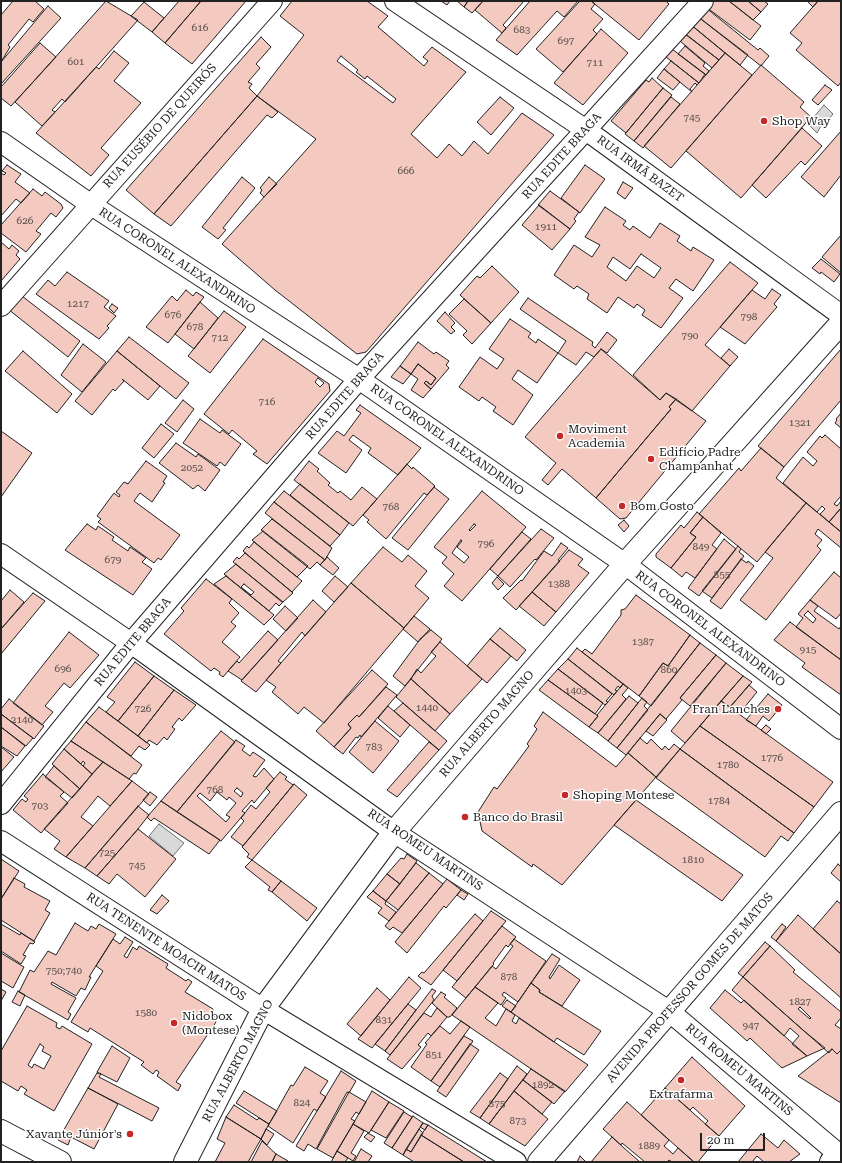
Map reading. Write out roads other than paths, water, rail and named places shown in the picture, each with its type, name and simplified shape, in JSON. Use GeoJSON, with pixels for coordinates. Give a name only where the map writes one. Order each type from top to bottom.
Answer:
{"type":"FeatureCollection","features":[{"type":"Feature","properties":{"kind":"main road","name":"RUA ALBERTO MAGNO"},"geometry":{"type":"LineString","coordinates":[[185,1162],[263,1009],[394,832],[625,564],[841,323]]}},
{"type":"Feature","properties":{"kind":"main road","name":"AVENIDA PROFESSOR GOMES DE MATOS"},"geometry":{"type":"LineString","coordinates":[[539,1162],[841,813]]}},
{"type":"Feature","properties":{"kind":"main road"},"geometry":{"type":"LineString","coordinates":[[1,1131],[60,1162]]}},
{"type":"Feature","properties":{"kind":"main road"},"geometry":{"type":"LineString","coordinates":[[832,1162],[841,1157]]}},
{"type":"Feature","properties":{"kind":"street","name":"RUA EUSÉBIO DE QUEIRÓS"},"geometry":{"type":"LineString","coordinates":[[1,306],[90,204],[272,1]]}},
{"type":"Feature","properties":{"kind":"street","name":"RUA IRMÃ BAZET"},"geometry":{"type":"LineString","coordinates":[[395,1],[586,130],[841,315]]}},
{"type":"Feature","properties":{"kind":"street","name":"RUA EDITE BRAGA"},"geometry":{"type":"LineString","coordinates":[[1,804],[131,643],[359,379],[703,1]]}},
{"type":"Feature","properties":{"kind":"street","name":"RUA CORONEL ALEXANDRINO"},"geometry":{"type":"LineString","coordinates":[[1,142],[90,204],[359,379],[625,564],[841,729]]}},
{"type":"Feature","properties":{"kind":"street","name":"RUA ROMEU MARTINS"},"geometry":{"type":"LineString","coordinates":[[1,554],[131,643],[394,832],[670,1012],[841,1157]]}},
{"type":"Feature","properties":{"kind":"street","name":"RUA TENENTE MOACIR MATOS"},"geometry":{"type":"LineString","coordinates":[[1,841],[263,1009],[516,1162]]}},
{"type":"Feature","properties":{"kind":"place","name":"Shop Way"},"geometry":{"type":"Point","coordinates":[764,121]}},
{"type":"Feature","properties":{"kind":"place","name":"Moviment Academia"},"geometry":{"type":"Point","coordinates":[560,436]}},
{"type":"Feature","properties":{"kind":"place","name":"Edifício Padre Champanhat"},"geometry":{"type":"Point","coordinates":[651,459]}},
{"type":"Feature","properties":{"kind":"place","name":"Bom Gosto"},"geometry":{"type":"Point","coordinates":[622,506]}},
{"type":"Feature","properties":{"kind":"place","name":"Fran Lanches"},"geometry":{"type":"Point","coordinates":[778,709]}},
{"type":"Feature","properties":{"kind":"place","name":"Shoping Montese"},"geometry":{"type":"Point","coordinates":[565,795]}},
{"type":"Feature","properties":{"kind":"place","name":"Banco do Brasil"},"geometry":{"type":"Point","coordinates":[465,817]}},
{"type":"Feature","properties":{"kind":"place","name":"Nidobox (Montese)"},"geometry":{"type":"Point","coordinates":[174,1023]}},
{"type":"Feature","properties":{"kind":"place","name":"Extrafarma"},"geometry":{"type":"Point","coordinates":[681,1080]}},
{"type":"Feature","properties":{"kind":"place","name":"Xavante Júnior's"},"geometry":{"type":"Point","coordinates":[130,1134]}}]}
